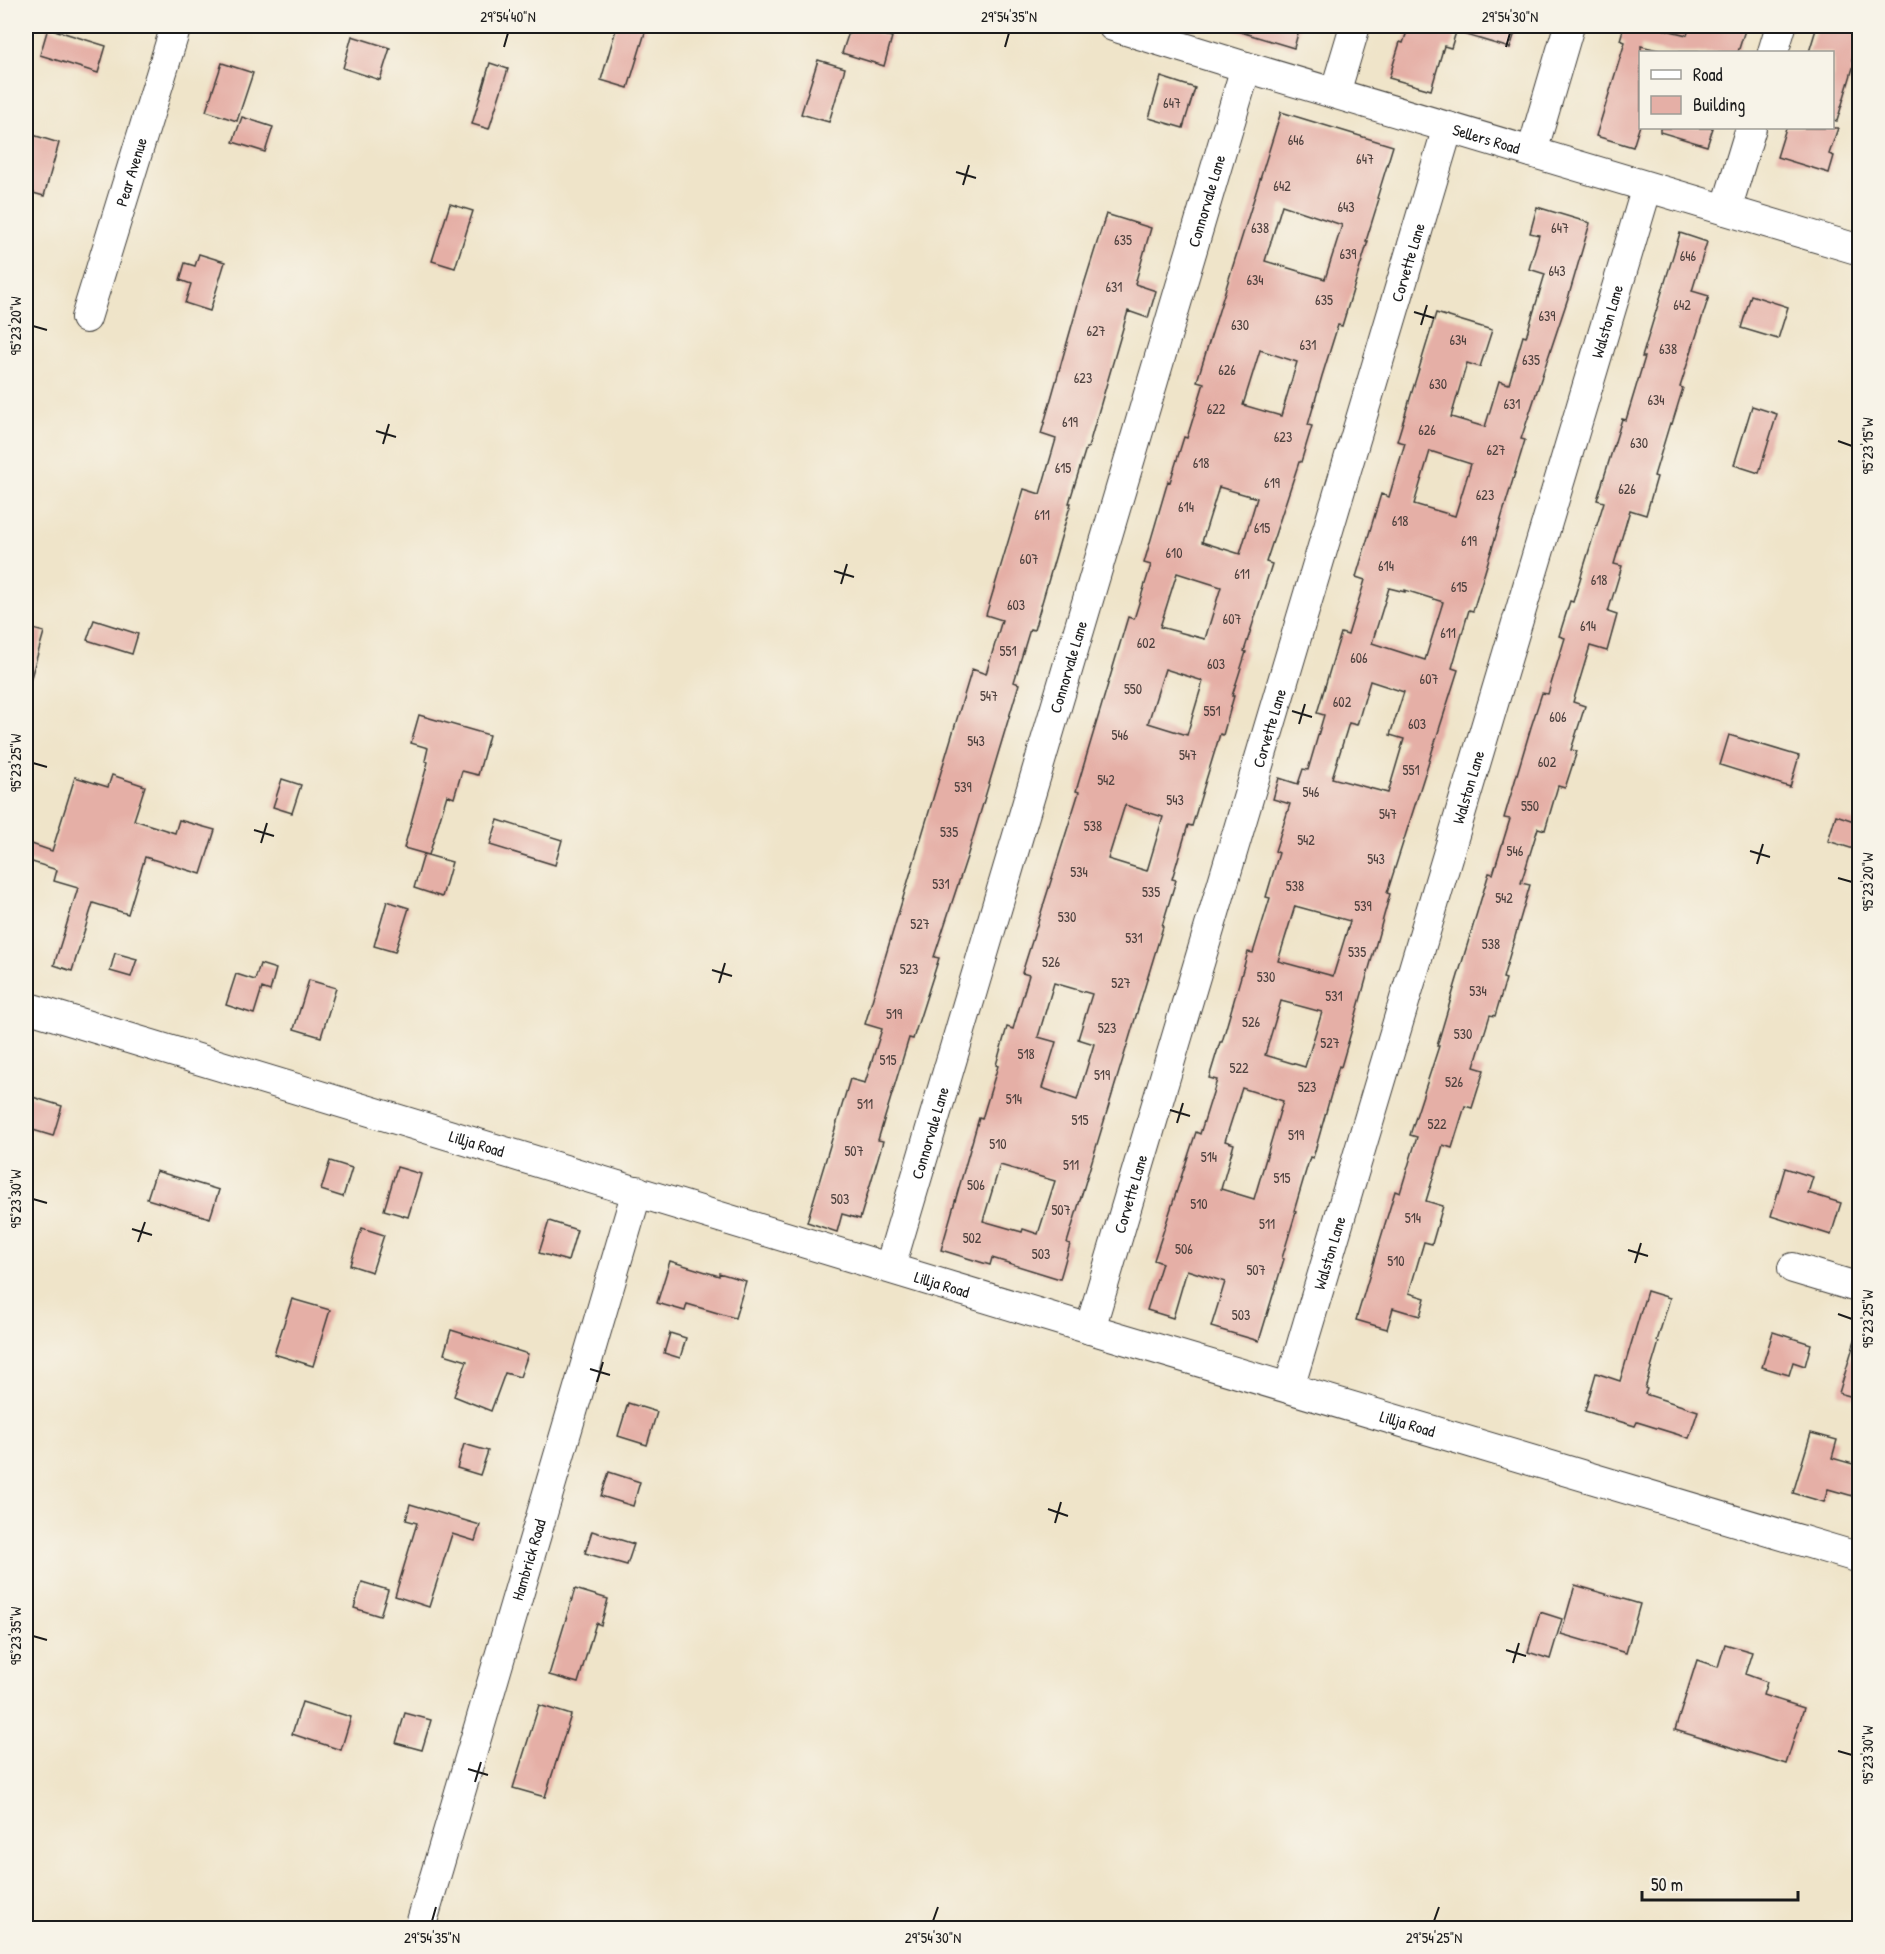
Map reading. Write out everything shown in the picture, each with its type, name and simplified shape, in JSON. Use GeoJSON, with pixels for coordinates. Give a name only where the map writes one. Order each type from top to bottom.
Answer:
{"type":"FeatureCollection","features":[{"type":"Feature","properties":{"kind":"street","name":"Pear Avenue"},"geometry":{"type":"LineString","coordinates":[[86,318],[176,26]]}},
{"type":"Feature","properties":{"kind":"street"},"geometry":{"type":"LineString","coordinates":[[1335,93],[1355,26]]}},
{"type":"Feature","properties":{"kind":"street"},"geometry":{"type":"LineString","coordinates":[[1532,152],[1569,26]]}},
{"type":"Feature","properties":{"kind":"street"},"geometry":{"type":"LineString","coordinates":[[1773,51],[1781,26]]}},
{"type":"Feature","properties":{"kind":"street","name":"Sellers Road"},"geometry":{"type":"LineString","coordinates":[[1121,27],[1246,67],[1860,250]]}},
{"type":"Feature","properties":{"kind":"street","name":"Connorvale Lane"},"geometry":{"type":"LineString","coordinates":[[890,1267],[1246,67]]}},
{"type":"Feature","properties":{"kind":"street","name":"Corvette Lane"},"geometry":{"type":"LineString","coordinates":[[1090,1329],[1448,127]]}},
{"type":"Feature","properties":{"kind":"street"},"geometry":{"type":"LineString","coordinates":[[1726,210],[1751,129]]}},
{"type":"Feature","properties":{"kind":"street","name":"Walston Lane"},"geometry":{"type":"LineString","coordinates":[[1289,1388],[1647,187]]}},
{"type":"Feature","properties":{"kind":"street","name":"Lillja Road"},"geometry":{"type":"LineString","coordinates":[[26,1006],[1090,1329],[1860,1558]]}},
{"type":"Feature","properties":{"kind":"street","name":"Hambrick Road"},"geometry":{"type":"LineString","coordinates":[[420,1929],[637,1191]]}},
{"type":"Feature","properties":{"kind":"street"},"geometry":{"type":"LineString","coordinates":[[1793,1268],[1860,1288]]}},
{"type":"Feature","properties":{"kind":"building"},"geometry":{"type":"Polygon","coordinates":[[[617,26],[647,26],[628,88],[601,80],[617,26]]]}},
{"type":"Feature","properties":{"kind":"building"},"geometry":{"type":"Polygon","coordinates":[[[851,26],[892,37],[884,66],[842,53],[851,26]]]}},
{"type":"Feature","properties":{"kind":"building"},"geometry":{"type":"Polygon","coordinates":[[[1235,26],[1300,26],[1294,48],[1234,30],[1235,26]]]}},
{"type":"Feature","properties":{"kind":"building"},"geometry":{"type":"Polygon","coordinates":[[[1409,26],[1517,26],[1510,48],[1456,32],[1451,48],[1444,46],[1431,90],[1389,78],[1400,42],[1403,43],[1409,26]]]}},
{"type":"Feature","properties":{"kind":"building"},"geometry":{"type":"Polygon","coordinates":[[[1624,26],[1650,26],[1687,35],[1690,26],[1731,26],[1745,30],[1738,51],[1662,51],[1641,46],[1641,51],[1639,51],[1639,128],[1633,147],[1596,136],[1625,42],[1620,40],[1624,26]]]}},
{"type":"Feature","properties":{"kind":"building"},"geometry":{"type":"Polygon","coordinates":[[[1817,26],[1844,26],[1860,30],[1852,60],[1855,61],[1837,121],[1834,120],[1834,51],[1809,51],[1817,26]]]}},
{"type":"Feature","properties":{"kind":"building"},"geometry":{"type":"Polygon","coordinates":[[[48,28],[106,46],[98,73],[40,55],[48,28]]]}},
{"type":"Feature","properties":{"kind":"building"},"geometry":{"type":"Polygon","coordinates":[[[352,36],[390,48],[380,80],[343,68],[352,36]]]}},
{"type":"Feature","properties":{"kind":"building"},"geometry":{"type":"Polygon","coordinates":[[[818,60],[845,68],[829,122],[801,114],[818,60]]]}},
{"type":"Feature","properties":{"kind":"building"},"geometry":{"type":"Polygon","coordinates":[[[222,63],[253,73],[237,121],[206,111],[222,63]]]}},
{"type":"Feature","properties":{"kind":"building"},"geometry":{"type":"Polygon","coordinates":[[[490,63],[508,69],[489,129],[472,124],[490,63]]]}},
{"type":"Feature","properties":{"kind":"building"},"geometry":{"type":"Polygon","coordinates":[[[1161,77],[1195,88],[1183,128],[1149,118],[1161,77]]]}},
{"type":"Feature","properties":{"kind":"building"},"geometry":{"type":"Polygon","coordinates":[[[1281,112],[1393,146],[1377,198],[1379,199],[1366,241],[1368,241],[1342,326],[1338,325],[1322,376],[1308,425],[1312,426],[1266,562],[1272,564],[1244,651],[1246,652],[1223,735],[1220,734],[1192,826],[1188,825],[1172,879],[1176,880],[1163,927],[1067,1243],[1070,1244],[1060,1279],[992,1258],[990,1265],[941,1250],[979,1118],[982,1119],[998,1066],[996,1065],[1007,1027],[1013,1029],[1029,975],[1022,973],[1079,792],[1076,791],[1128,617],[1134,619],[1151,565],[1144,563],[1168,481],[1170,482],[1184,437],[1187,438],[1204,383],[1197,381],[1281,112]],[[1282,205],[1265,261],[1325,279],[1342,225],[1282,205]],[[1260,350],[1243,405],[1281,416],[1297,362],[1260,350]],[[1219,487],[1202,542],[1240,554],[1257,498],[1219,487]],[[1177,573],[1160,627],[1205,639],[1221,587],[1177,573]],[[1165,669],[1148,723],[1187,735],[1203,681],[1165,669]],[[1125,805],[1108,859],[1147,871],[1163,817],[1125,805]],[[1054,983],[1038,1037],[1056,1042],[1042,1088],[1077,1100],[1094,1044],[1078,1039],[1092,994],[1054,983]],[[1000,1165],[983,1221],[1022,1232],[1023,1229],[1038,1234],[1055,1181],[1000,1165]]]}},
{"type":"Feature","properties":{"kind":"building"},"geometry":{"type":"Polygon","coordinates":[[[242,117],[273,127],[265,152],[233,142],[242,117]]]}},
{"type":"Feature","properties":{"kind":"building"},"geometry":{"type":"Polygon","coordinates":[[[1838,128],[1829,154],[1834,156],[1829,173],[1777,157],[1786,129],[1838,128]]]}},
{"type":"Feature","properties":{"kind":"building"},"geometry":{"type":"Polygon","coordinates":[[[1660,129],[1713,129],[1707,146],[1660,132],[1660,129]]]}},
{"type":"Feature","properties":{"kind":"building"},"geometry":{"type":"Polygon","coordinates":[[[33,135],[59,143],[44,196],[26,191],[26,162],[33,135]]]}},
{"type":"Feature","properties":{"kind":"building"},"geometry":{"type":"Polygon","coordinates":[[[450,204],[473,211],[455,268],[432,261],[450,204]]]}},
{"type":"Feature","properties":{"kind":"building"},"geometry":{"type":"Polygon","coordinates":[[[1537,207],[1590,223],[1569,295],[1521,439],[1525,440],[1473,611],[1469,610],[1452,668],[1458,670],[1387,893],[1390,894],[1352,1029],[1313,1158],[1310,1157],[1282,1258],[1284,1259],[1259,1341],[1211,1327],[1225,1282],[1187,1270],[1173,1318],[1147,1310],[1162,1263],[1154,1260],[1196,1132],[1200,1134],[1217,1080],[1209,1078],[1248,952],[1253,953],[1270,898],[1266,897],[1279,853],[1275,851],[1290,804],[1273,799],[1279,778],[1298,784],[1303,769],[1308,770],[1324,715],[1317,713],[1341,633],[1348,635],[1365,580],[1356,577],[1381,494],[1389,497],[1405,443],[1397,441],[1436,313],[1492,330],[1480,367],[1467,363],[1451,417],[1485,427],[1499,381],[1509,384],[1545,274],[1529,269],[1539,235],[1530,233],[1537,207]],[[1430,451],[1414,504],[1455,516],[1471,464],[1430,451]],[[1389,588],[1372,643],[1425,660],[1443,602],[1405,590],[1405,592],[1389,588]],[[1370,681],[1357,725],[1349,723],[1332,778],[1388,793],[1404,739],[1390,735],[1404,692],[1370,681]],[[1295,906],[1278,961],[1333,976],[1350,921],[1295,906]],[[1281,1001],[1265,1055],[1305,1067],[1322,1012],[1281,1001]],[[1242,1088],[1225,1141],[1234,1144],[1221,1189],[1254,1199],[1283,1101],[1242,1088]]]}},
{"type":"Feature","properties":{"kind":"building"},"geometry":{"type":"Polygon","coordinates":[[[1106,214],[1151,228],[1135,284],[1156,291],[1148,318],[1128,311],[1088,448],[1086,448],[1069,503],[1071,503],[1034,630],[1030,629],[1014,682],[1019,684],[934,957],[939,958],[913,1039],[909,1038],[878,1140],[883,1141],[860,1219],[842,1214],[837,1232],[807,1222],[850,1079],[865,1083],[882,1029],[865,1024],[972,669],[986,674],[1002,620],[986,615],[1024,489],[1040,494],[1056,439],[1041,434],[1106,214]]]}},
{"type":"Feature","properties":{"kind":"building"},"geometry":{"type":"Polygon","coordinates":[[[1680,233],[1707,242],[1692,291],[1709,296],[1680,387],[1683,388],[1672,424],[1670,423],[1654,476],[1657,477],[1646,515],[1630,510],[1614,564],[1622,566],[1608,612],[1617,615],[1607,651],[1590,646],[1573,702],[1585,706],[1571,750],[1577,751],[1565,788],[1558,786],[1545,830],[1538,828],[1521,883],[1530,885],[1503,978],[1506,979],[1495,1016],[1490,1015],[1474,1067],[1484,1070],[1472,1108],[1465,1106],[1452,1148],[1443,1145],[1426,1201],[1443,1206],[1432,1244],[1424,1242],[1409,1293],[1425,1298],[1420,1316],[1393,1308],[1387,1329],[1356,1320],[1395,1191],[1400,1193],[1417,1137],[1410,1135],[1439,1046],[1437,1046],[1489,873],[1493,874],[1510,819],[1504,818],[1531,727],[1542,693],[1548,694],[1565,638],[1559,636],[1570,601],[1573,602],[1604,502],[1597,500],[1622,419],[1626,420],[1645,357],[1642,357],[1680,233]]]}},
{"type":"Feature","properties":{"kind":"building"},"geometry":{"type":"Polygon","coordinates":[[[199,254],[225,262],[210,311],[185,303],[191,284],[180,280],[185,263],[195,266],[199,254]]]}},
{"type":"Feature","properties":{"kind":"building"},"geometry":{"type":"Polygon","coordinates":[[[1751,295],[1788,307],[1778,339],[1741,328],[1751,295]]]}},
{"type":"Feature","properties":{"kind":"building"},"geometry":{"type":"Polygon","coordinates":[[[1752,406],[1777,414],[1759,473],[1734,465],[1752,406]]]}},
{"type":"Feature","properties":{"kind":"building"},"geometry":{"type":"Polygon","coordinates":[[[94,620],[138,634],[132,654],[87,640],[94,620]]]}},
{"type":"Feature","properties":{"kind":"building"},"geometry":{"type":"Polygon","coordinates":[[[26,627],[44,632],[30,681],[26,680],[26,627]]]}},
{"type":"Feature","properties":{"kind":"building"},"geometry":{"type":"Polygon","coordinates":[[[419,715],[489,735],[478,775],[462,771],[454,798],[447,795],[429,855],[404,848],[428,762],[425,761],[428,748],[411,743],[419,715]]]}},
{"type":"Feature","properties":{"kind":"building"},"geometry":{"type":"Polygon","coordinates":[[[1729,735],[1799,756],[1790,787],[1720,765],[1729,735]]]}},
{"type":"Feature","properties":{"kind":"building"},"geometry":{"type":"Polygon","coordinates":[[[112,775],[145,786],[134,820],[175,833],[179,820],[215,830],[201,874],[145,857],[128,914],[93,903],[72,971],[54,965],[78,888],[54,881],[57,870],[26,860],[26,842],[52,851],[75,777],[108,787],[112,775]]]}},
{"type":"Feature","properties":{"kind":"building"},"geometry":{"type":"Polygon","coordinates":[[[282,779],[301,785],[292,813],[273,807],[282,779]]]}},
{"type":"Feature","properties":{"kind":"building"},"geometry":{"type":"Polygon","coordinates":[[[1836,815],[1860,823],[1860,851],[1828,841],[1836,815]]]}},
{"type":"Feature","properties":{"kind":"building"},"geometry":{"type":"Polygon","coordinates":[[[498,820],[562,840],[555,865],[490,845],[498,820]]]}},
{"type":"Feature","properties":{"kind":"building"},"geometry":{"type":"Polygon","coordinates":[[[424,854],[452,862],[442,897],[414,888],[424,854]]]}},
{"type":"Feature","properties":{"kind":"building"},"geometry":{"type":"Polygon","coordinates":[[[387,901],[409,908],[395,952],[374,946],[387,901]]]}},
{"type":"Feature","properties":{"kind":"building"},"geometry":{"type":"Polygon","coordinates":[[[115,953],[137,959],[131,977],[110,971],[115,953]]]}},
{"type":"Feature","properties":{"kind":"building"},"geometry":{"type":"Polygon","coordinates":[[[260,964],[276,969],[270,991],[262,988],[254,1014],[226,1005],[236,974],[255,980],[260,964]]]}},
{"type":"Feature","properties":{"kind":"building"},"geometry":{"type":"Polygon","coordinates":[[[309,980],[336,988],[321,1037],[294,1029],[309,980]]]}},
{"type":"Feature","properties":{"kind":"building"},"geometry":{"type":"Polygon","coordinates":[[[26,1095],[62,1106],[53,1136],[26,1128],[26,1095]]]}},
{"type":"Feature","properties":{"kind":"building"},"geometry":{"type":"Polygon","coordinates":[[[330,1161],[352,1168],[343,1197],[321,1190],[330,1161]]]}},
{"type":"Feature","properties":{"kind":"building"},"geometry":{"type":"Polygon","coordinates":[[[397,1167],[421,1174],[408,1217],[384,1210],[397,1167]]]}},
{"type":"Feature","properties":{"kind":"building"},"geometry":{"type":"Polygon","coordinates":[[[1785,1168],[1813,1177],[1808,1193],[1841,1203],[1831,1235],[1771,1216],[1785,1168]]]}},
{"type":"Feature","properties":{"kind":"building"},"geometry":{"type":"Polygon","coordinates":[[[156,1171],[219,1190],[210,1218],[147,1199],[156,1171]]]}},
{"type":"Feature","properties":{"kind":"building"},"geometry":{"type":"Polygon","coordinates":[[[549,1221],[577,1230],[568,1261],[539,1253],[549,1221]]]}},
{"type":"Feature","properties":{"kind":"building"},"geometry":{"type":"Polygon","coordinates":[[[362,1228],[384,1235],[372,1272],[350,1265],[362,1228]]]}},
{"type":"Feature","properties":{"kind":"building"},"geometry":{"type":"Polygon","coordinates":[[[670,1261],[719,1276],[719,1273],[746,1281],[735,1318],[687,1304],[685,1311],[657,1303],[670,1261]]]}},
{"type":"Feature","properties":{"kind":"building"},"geometry":{"type":"Polygon","coordinates":[[[1647,1291],[1670,1298],[1645,1394],[1698,1411],[1689,1438],[1637,1422],[1635,1426],[1585,1411],[1596,1373],[1620,1381],[1647,1291]]]}},
{"type":"Feature","properties":{"kind":"building"},"geometry":{"type":"Polygon","coordinates":[[[292,1299],[330,1310],[313,1366],[274,1354],[292,1299]]]}},
{"type":"Feature","properties":{"kind":"building"},"geometry":{"type":"Polygon","coordinates":[[[451,1330],[528,1354],[520,1377],[505,1373],[491,1411],[454,1396],[467,1361],[444,1354],[451,1330]]]}},
{"type":"Feature","properties":{"kind":"building"},"geometry":{"type":"Polygon","coordinates":[[[1773,1332],[1811,1344],[1805,1366],[1793,1362],[1789,1375],[1762,1367],[1773,1332]]]}},
{"type":"Feature","properties":{"kind":"building"},"geometry":{"type":"Polygon","coordinates":[[[670,1333],[686,1338],[680,1358],[664,1353],[670,1333]]]}},
{"type":"Feature","properties":{"kind":"building"},"geometry":{"type":"Polygon","coordinates":[[[1855,1340],[1860,1341],[1860,1399],[1839,1393],[1855,1340]]]}},
{"type":"Feature","properties":{"kind":"building"},"geometry":{"type":"Polygon","coordinates":[[[628,1403],[657,1412],[647,1445],[618,1436],[628,1403]]]}},
{"type":"Feature","properties":{"kind":"building"},"geometry":{"type":"Polygon","coordinates":[[[1811,1433],[1837,1440],[1832,1458],[1860,1466],[1860,1498],[1828,1489],[1824,1502],[1793,1493],[1811,1433]]]}},
{"type":"Feature","properties":{"kind":"building"},"geometry":{"type":"Polygon","coordinates":[[[464,1444],[488,1451],[480,1475],[457,1468],[464,1444]]]}},
{"type":"Feature","properties":{"kind":"building"},"geometry":{"type":"Polygon","coordinates":[[[609,1472],[640,1482],[633,1506],[601,1496],[609,1472]]]}},
{"type":"Feature","properties":{"kind":"building"},"geometry":{"type":"Polygon","coordinates":[[[410,1504],[480,1525],[475,1541],[452,1534],[429,1607],[395,1596],[417,1523],[406,1520],[410,1504]]]}},
{"type":"Feature","properties":{"kind":"building"},"geometry":{"type":"Polygon","coordinates":[[[592,1531],[634,1544],[627,1565],[585,1553],[592,1531]]]}},
{"type":"Feature","properties":{"kind":"building"},"geometry":{"type":"Polygon","coordinates":[[[362,1582],[388,1590],[380,1616],[354,1608],[362,1582]]]}},
{"type":"Feature","properties":{"kind":"building"},"geometry":{"type":"Polygon","coordinates":[[[1575,1585],[1640,1604],[1626,1653],[1561,1634],[1575,1585]]]}},
{"type":"Feature","properties":{"kind":"building"},"geometry":{"type":"Polygon","coordinates":[[[575,1589],[608,1599],[601,1625],[596,1623],[578,1683],[549,1675],[575,1589]]]}},
{"type":"Feature","properties":{"kind":"building"},"geometry":{"type":"Polygon","coordinates":[[[1540,1612],[1562,1619],[1550,1659],[1528,1652],[1540,1612]]]}},
{"type":"Feature","properties":{"kind":"building"},"geometry":{"type":"Polygon","coordinates":[[[1725,1644],[1752,1652],[1745,1674],[1767,1682],[1763,1695],[1804,1708],[1786,1764],[1675,1730],[1697,1660],[1718,1667],[1725,1644]]]}},
{"type":"Feature","properties":{"kind":"building"},"geometry":{"type":"Polygon","coordinates":[[[302,1702],[351,1717],[341,1750],[292,1734],[302,1702]]]}},
{"type":"Feature","properties":{"kind":"building"},"geometry":{"type":"Polygon","coordinates":[[[539,1705],[571,1715],[545,1797],[513,1788],[539,1705]]]}},
{"type":"Feature","properties":{"kind":"building"},"geometry":{"type":"Polygon","coordinates":[[[405,1713],[431,1720],[422,1750],[396,1743],[405,1713]]]}}]}
